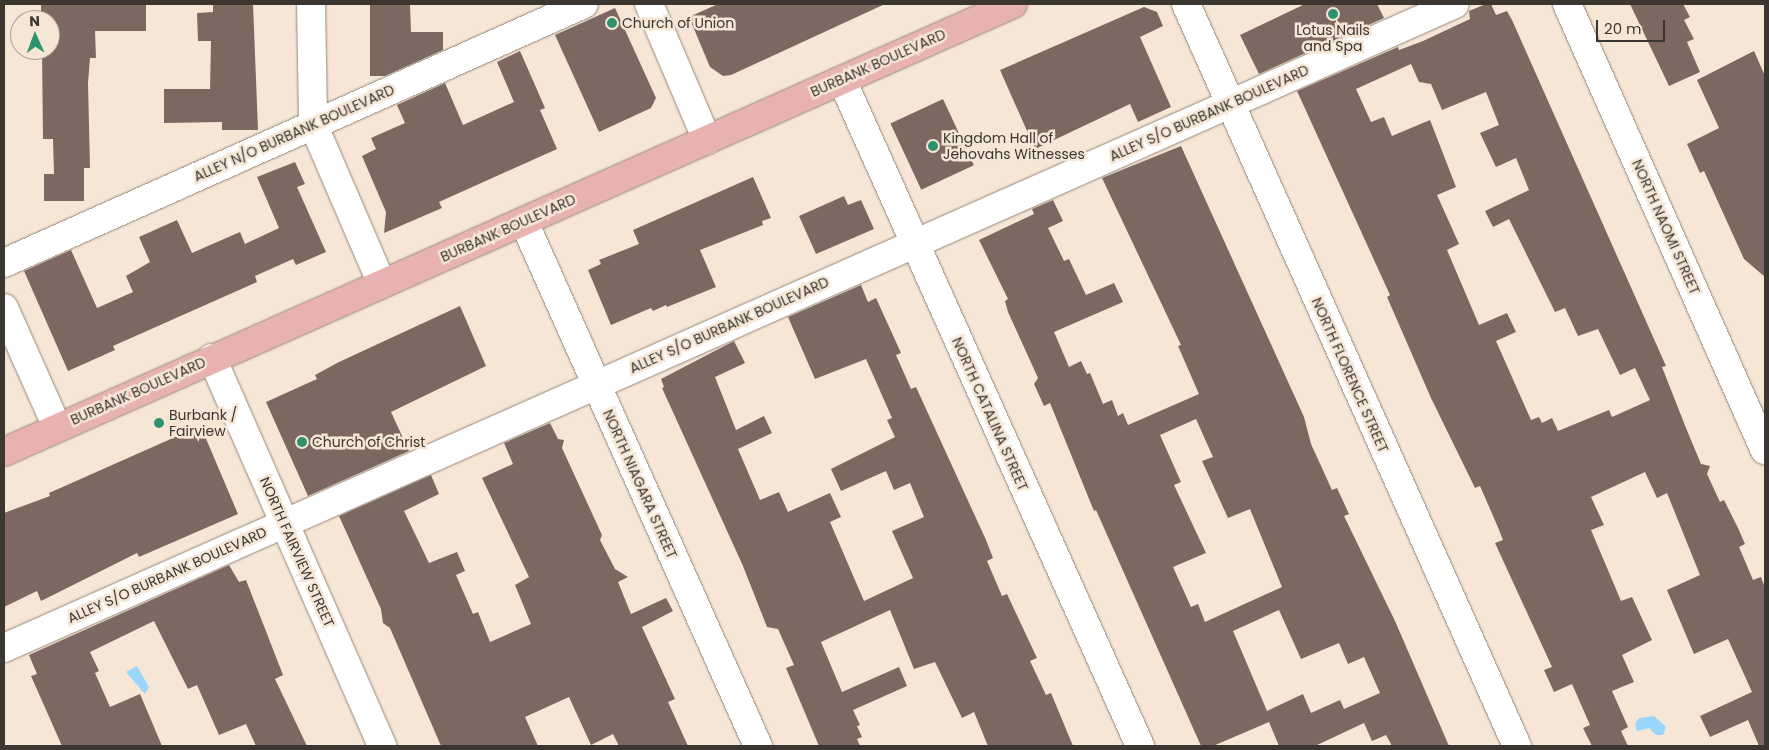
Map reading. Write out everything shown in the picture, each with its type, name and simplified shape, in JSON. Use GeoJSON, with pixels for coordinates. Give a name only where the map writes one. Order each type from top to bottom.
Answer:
{"type":"FeatureCollection","features":[{"type":"Feature","properties":{"kind":"main road","name":"BURBANK BOULEVARD"},"geometry":{"type":"LineString","coordinates":[[4,452],[212,358],[524,222],[1013,4]]}},
{"type":"Feature","properties":{"kind":"street"},"geometry":{"type":"LineString","coordinates":[[311,4],[313,124],[382,284]]}},
{"type":"Feature","properties":{"kind":"street","name":"ALLEY N/O BURBANK BOULEVARD"},"geometry":{"type":"LineString","coordinates":[[4,264],[584,4]]}},
{"type":"Feature","properties":{"kind":"street"},"geometry":{"type":"LineString","coordinates":[[649,4],[707,140]]}},
{"type":"Feature","properties":{"kind":"street","name":"NORTH FLORENCE STREET"},"geometry":{"type":"LineString","coordinates":[[1186,4],[1228,104],[1517,746]]}},
{"type":"Feature","properties":{"kind":"street","name":"ALLEY S/O BURBANK BOULEVARD"},"geometry":{"type":"LineString","coordinates":[[4,648],[284,522],[1455,4]]}},
{"type":"Feature","properties":{"kind":"street","name":"NORTH NAOMI STREET"},"geometry":{"type":"LineString","coordinates":[[1567,4],[1765,450]]}},
{"type":"Feature","properties":{"kind":"street","name":"NORTH CATALINA STREET"},"geometry":{"type":"LineString","coordinates":[[842,80],[913,244],[1140,746]]}},
{"type":"Feature","properties":{"kind":"street","name":"NORTH NIAGARA STREET"},"geometry":{"type":"LineString","coordinates":[[524,222],[758,746]]}},
{"type":"Feature","properties":{"kind":"street"},"geometry":{"type":"LineString","coordinates":[[4,308],[57,427]]}},
{"type":"Feature","properties":{"kind":"street","name":"NORTH FAIRVIEW STREET"},"geometry":{"type":"LineString","coordinates":[[212,358],[382,746]]}},
{"type":"Feature","properties":{"kind":"water"},"geometry":{"type":"Polygon","coordinates":[[[137,666],[149,687],[145,694],[126,672],[137,666]]]}},
{"type":"Feature","properties":{"kind":"water"},"geometry":{"type":"Polygon","coordinates":[[[1654,716],[1666,727],[1663,735],[1656,735],[1649,728],[1637,731],[1635,724],[1639,718],[1654,716]]]}},
{"type":"Feature","properties":{"kind":"building"},"geometry":{"type":"Polygon","coordinates":[[[41,4],[146,4],[146,31],[95,31],[96,58],[90,58],[88,83],[90,168],[84,168],[84,201],[44,201],[44,174],[54,174],[53,139],[43,139],[42,60],[60,60],[60,10],[41,10],[41,4]]]}},
{"type":"Feature","properties":{"kind":"building"},"geometry":{"type":"Polygon","coordinates":[[[213,4],[253,4],[258,130],[222,130],[222,122],[164,123],[164,89],[210,89],[211,41],[198,41],[197,13],[213,12],[213,4]]]}},
{"type":"Feature","properties":{"kind":"building"},"geometry":{"type":"Polygon","coordinates":[[[370,4],[410,4],[411,32],[443,32],[443,50],[385,76],[370,76],[370,4]]]}},
{"type":"Feature","properties":{"kind":"building"},"geometry":{"type":"Polygon","coordinates":[[[718,4],[885,4],[731,75],[723,76],[710,67],[689,17],[718,4]]]}},
{"type":"Feature","properties":{"kind":"building"},"geometry":{"type":"Polygon","coordinates":[[[1305,4],[1377,4],[1384,18],[1259,74],[1240,35],[1305,4]]]}},
{"type":"Feature","properties":{"kind":"building"},"geometry":{"type":"Polygon","coordinates":[[[1486,4],[1491,4],[1496,15],[1507,11],[1512,20],[1666,366],[1662,367],[1701,464],[1710,466],[1707,474],[1720,502],[1724,500],[1738,528],[1745,544],[1739,547],[1753,580],[1761,577],[1765,588],[1765,746],[1759,746],[1748,720],[1710,737],[1700,716],[1752,692],[1728,639],[1694,654],[1667,590],[1700,575],[1667,493],[1657,498],[1645,472],[1591,497],[1604,525],[1591,530],[1621,601],[1632,597],[1652,640],[1622,655],[1634,682],[1612,691],[1628,727],[1621,731],[1628,746],[1592,746],[1583,728],[1590,725],[1572,684],[1554,692],[1544,670],[1552,667],[1495,543],[1503,540],[1497,525],[1480,486],[1475,488],[1431,398],[1387,297],[1390,295],[1297,91],[1398,47],[1399,50],[1423,41],[1470,19],[1469,11],[1486,4]],[[1411,64],[1356,89],[1371,122],[1384,117],[1392,136],[1430,120],[1456,187],[1437,195],[1459,244],[1447,250],[1479,325],[1507,313],[1516,332],[1496,341],[1531,420],[1539,417],[1542,423],[1552,418],[1558,431],[1609,410],[1612,417],[1650,400],[1635,368],[1620,375],[1598,329],[1578,336],[1565,308],[1555,312],[1509,219],[1493,227],[1485,211],[1529,190],[1516,158],[1496,167],[1480,133],[1499,125],[1486,92],[1442,110],[1431,84],[1419,82],[1411,64]]]}},
{"type":"Feature","properties":{"kind":"building"},"geometry":{"type":"Polygon","coordinates":[[[1630,4],[1683,4],[1690,17],[1684,20],[1694,39],[1687,42],[1700,72],[1669,86],[1630,4]]]}},
{"type":"Feature","properties":{"kind":"building"},"geometry":{"type":"Polygon","coordinates":[[[1144,7],[1157,12],[1163,26],[1140,37],[1171,107],[1138,122],[1130,104],[1035,149],[1000,70],[1144,7]]]}},
{"type":"Feature","properties":{"kind":"building"},"geometry":{"type":"Polygon","coordinates":[[[615,8],[656,98],[651,108],[599,132],[555,35],[615,8]]]}},
{"type":"Feature","properties":{"kind":"building"},"geometry":{"type":"Polygon","coordinates":[[[520,51],[545,108],[540,110],[557,149],[439,202],[442,208],[384,233],[386,212],[362,156],[376,149],[371,138],[405,123],[397,105],[445,83],[463,125],[514,102],[497,62],[520,51]]]}},
{"type":"Feature","properties":{"kind":"building"},"geometry":{"type":"Polygon","coordinates":[[[1754,51],[1765,76],[1765,277],[1744,259],[1704,171],[1700,173],[1687,144],[1719,128],[1697,80],[1754,51]]]}},
{"type":"Feature","properties":{"kind":"building","name":"Kingdom Hall of Jehovahs Witnesses"},"geometry":{"type":"Polygon","coordinates":[[[943,99],[974,165],[921,190],[890,124],[943,99]]]}},
{"type":"Feature","properties":{"kind":"building"},"geometry":{"type":"Polygon","coordinates":[[[1181,146],[1304,417],[1311,444],[1332,490],[1337,488],[1349,514],[1344,516],[1395,621],[1449,746],[1392,746],[1386,735],[1372,741],[1364,723],[1315,746],[1279,746],[1269,722],[1213,746],[1201,746],[1096,510],[1094,511],[1050,403],[1044,406],[1034,384],[1038,378],[1008,312],[1005,301],[1008,299],[979,240],[1034,214],[1032,209],[1053,200],[1063,221],[1048,228],[1064,261],[1069,259],[1086,295],[1114,283],[1123,302],[1054,332],[1069,367],[1081,361],[1087,374],[1090,373],[1103,404],[1112,400],[1118,416],[1123,413],[1128,425],[1199,394],[1178,346],[1181,345],[1102,178],[1181,146]],[[1196,419],[1160,435],[1181,482],[1174,485],[1206,553],[1173,567],[1191,607],[1198,604],[1205,622],[1282,587],[1250,509],[1228,518],[1202,461],[1213,457],[1196,419]],[[1279,610],[1233,631],[1267,711],[1303,694],[1311,713],[1340,700],[1344,709],[1380,693],[1364,657],[1348,664],[1339,643],[1301,659],[1279,610]]]}},
{"type":"Feature","properties":{"kind":"building"},"geometry":{"type":"Polygon","coordinates":[[[295,162],[305,184],[297,187],[326,252],[296,265],[293,259],[255,276],[257,282],[113,346],[115,350],[68,371],[24,271],[71,250],[97,308],[133,292],[126,276],[150,262],[139,237],[177,220],[192,253],[240,232],[245,244],[279,228],[257,177],[295,162]]]}},
{"type":"Feature","properties":{"kind":"building"},"geometry":{"type":"Polygon","coordinates":[[[753,177],[771,218],[762,221],[763,225],[700,250],[716,287],[667,307],[666,305],[653,311],[651,308],[611,325],[588,270],[601,264],[599,260],[639,244],[633,230],[753,177]]]}},
{"type":"Feature","properties":{"kind":"building"},"geometry":{"type":"Polygon","coordinates":[[[844,196],[848,205],[861,200],[874,229],[816,254],[799,216],[844,196]]]}},
{"type":"Feature","properties":{"kind":"building"},"geometry":{"type":"Polygon","coordinates":[[[861,285],[868,302],[876,298],[901,353],[896,355],[911,389],[916,387],[986,540],[993,558],[987,561],[1002,596],[1007,594],[1037,658],[1030,661],[1046,695],[1051,693],[1073,746],[988,746],[974,712],[962,718],[935,662],[914,669],[890,610],[821,642],[842,692],[899,667],[907,686],[853,710],[860,725],[857,726],[862,737],[857,739],[860,746],[819,746],[786,668],[794,665],[778,629],[767,627],[743,566],[662,388],[664,387],[661,379],[734,341],[745,363],[715,377],[736,430],[764,416],[772,433],[738,449],[760,500],[779,492],[788,512],[830,493],[841,517],[830,522],[864,601],[913,578],[892,531],[924,517],[910,483],[894,490],[886,471],[841,491],[831,469],[895,437],[887,420],[892,418],[866,359],[815,379],[788,317],[861,285]]]}},
{"type":"Feature","properties":{"kind":"building"},"geometry":{"type":"Polygon","coordinates":[[[460,306],[486,366],[391,412],[409,451],[308,496],[266,402],[317,379],[315,375],[339,362],[460,306]]]}},
{"type":"Feature","properties":{"kind":"building"},"geometry":{"type":"Polygon","coordinates":[[[550,423],[558,439],[564,440],[562,448],[602,535],[600,540],[615,569],[628,577],[618,582],[631,614],[666,598],[673,611],[642,627],[675,699],[668,702],[688,746],[619,746],[613,734],[591,745],[569,697],[525,717],[538,746],[441,746],[390,628],[383,623],[381,609],[339,516],[431,475],[439,494],[404,511],[429,563],[457,552],[465,571],[456,575],[473,614],[478,612],[490,642],[531,624],[515,585],[529,577],[482,478],[513,464],[504,443],[550,423]]]}},
{"type":"Feature","properties":{"kind":"building"},"geometry":{"type":"Polygon","coordinates":[[[191,430],[193,434],[204,434],[238,514],[139,557],[137,553],[41,601],[37,591],[4,607],[4,513],[50,496],[49,493],[191,430]]]}},
{"type":"Feature","properties":{"kind":"building"},"geometry":{"type":"Polygon","coordinates":[[[229,565],[239,582],[246,580],[283,675],[275,679],[307,746],[256,746],[246,724],[219,735],[197,685],[188,689],[154,621],[90,652],[99,671],[95,673],[110,707],[140,694],[162,746],[62,746],[31,676],[37,674],[29,655],[229,565]]]}},
{"type":"Feature","properties":{"kind":"place","name":"Lotus Nails and Spa"},"geometry":{"type":"Point","coordinates":[1333,14]}},
{"type":"Feature","properties":{"kind":"place","name":"Church of Union"},"geometry":{"type":"Point","coordinates":[612,23]}},
{"type":"Feature","properties":{"kind":"place","name":"Kingdom Hall of Jehovahs Witnesses"},"geometry":{"type":"Point","coordinates":[933,146]}},
{"type":"Feature","properties":{"kind":"place","name":"Burbank / Fairview"},"geometry":{"type":"Point","coordinates":[159,423]}},
{"type":"Feature","properties":{"kind":"place","name":"Church of Christ"},"geometry":{"type":"Point","coordinates":[302,442]}}]}
